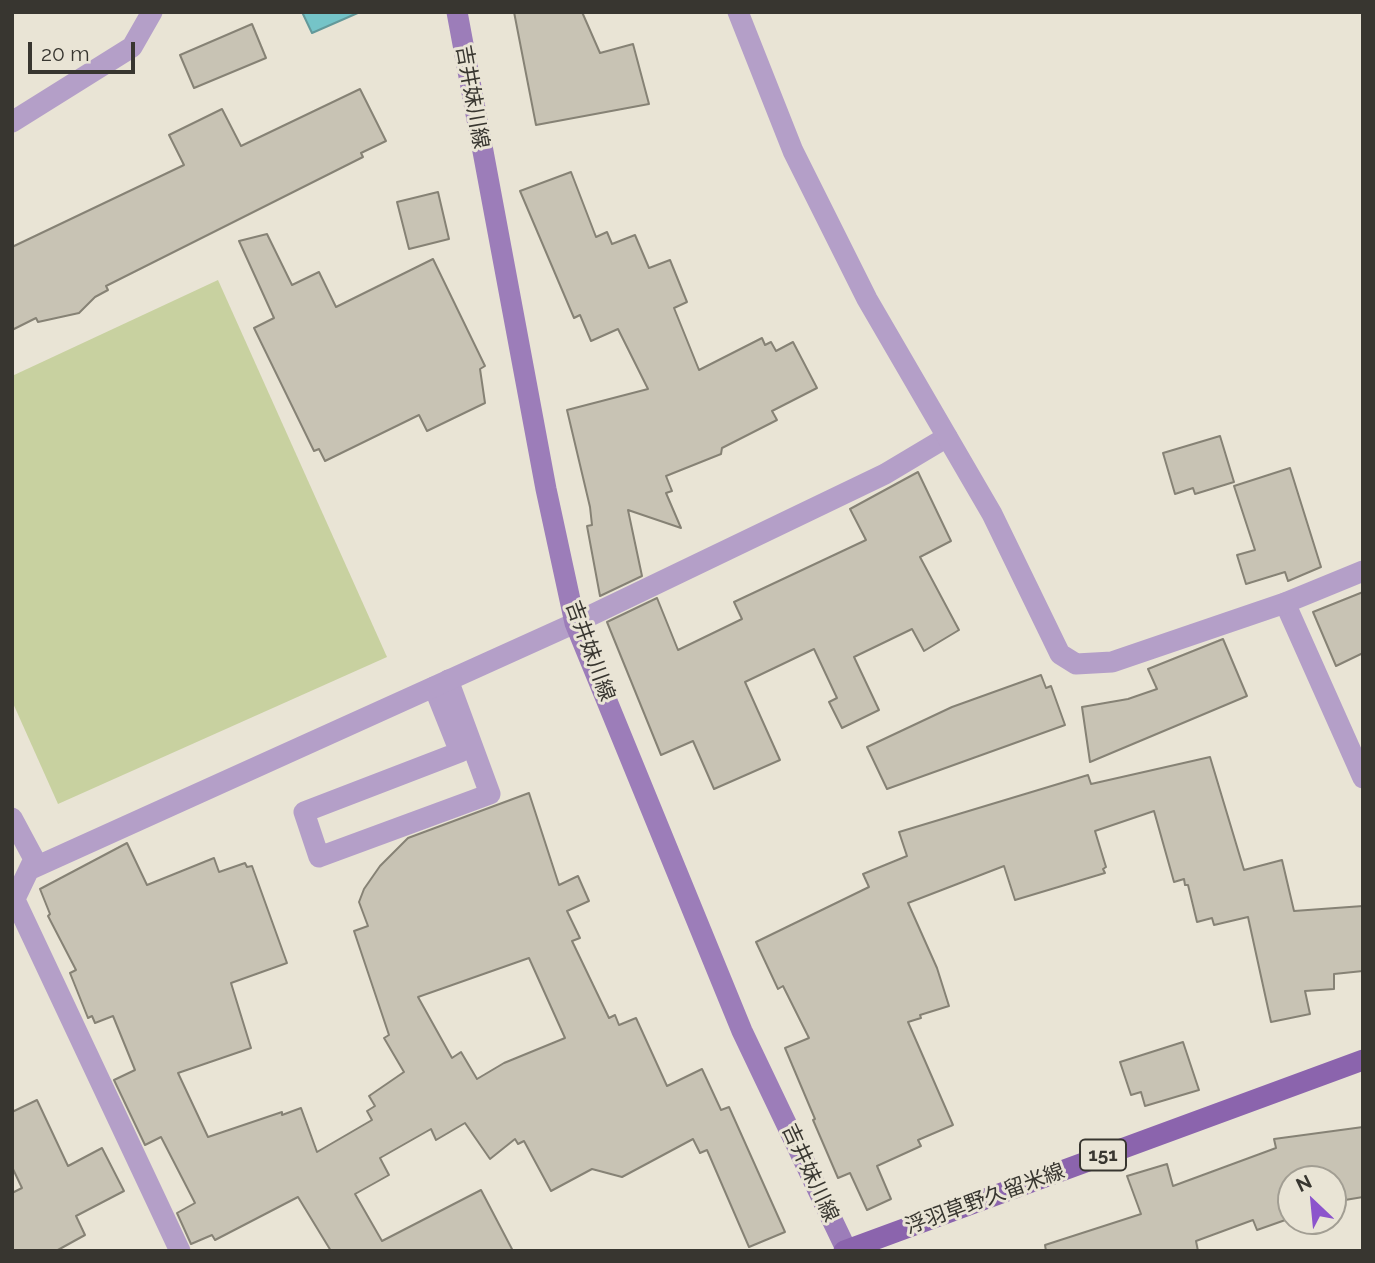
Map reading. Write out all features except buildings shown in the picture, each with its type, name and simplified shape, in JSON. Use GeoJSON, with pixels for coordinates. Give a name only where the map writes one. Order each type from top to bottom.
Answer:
{"type":"FeatureCollection","features":[{"type":"Feature","properties":{"kind":"main road","name":"吉井妹川線"},"geometry":{"type":"LineString","coordinates":[[457,12],[546,489],[575,623],[742,1031],[846,1250]]}},
{"type":"Feature","properties":{"kind":"main road","name":"浮羽草野久留米線"},"geometry":{"type":"LineString","coordinates":[[846,1250],[1363,1060]]}},
{"type":"Feature","properties":{"kind":"street"},"geometry":{"type":"LineString","coordinates":[[12,122],[132,47],[152,12]]}},
{"type":"Feature","properties":{"kind":"street"},"geometry":{"type":"LineString","coordinates":[[738,12],[799,163],[867,299],[992,514],[1059,654],[1076,664],[1112,662],[1285,603],[1363,572]]}},
{"type":"Feature","properties":{"kind":"street"},"geometry":{"type":"LineString","coordinates":[[31,869],[575,623],[885,474],[947,437]]}},
{"type":"Feature","properties":{"kind":"street"},"geometry":{"type":"LineString","coordinates":[[1285,603],[1363,778]]}},
{"type":"Feature","properties":{"kind":"street"},"geometry":{"type":"LineString","coordinates":[[441,684],[490,793],[319,857],[304,812],[460,752],[441,684]]}},
{"type":"Feature","properties":{"kind":"street"},"geometry":{"type":"LineString","coordinates":[[12,818],[34,859],[14,902],[180,1251]]}},
{"type":"Feature","properties":{"kind":"green space"},"geometry":{"type":"Polygon","coordinates":[[[218,280],[387,657],[58,804],[12,701],[12,376],[218,280]]]}},
{"type":"Feature","properties":{"kind":"water"},"geometry":{"type":"Polygon","coordinates":[[[302,12],[360,12],[312,33],[302,12]]]}}]}
